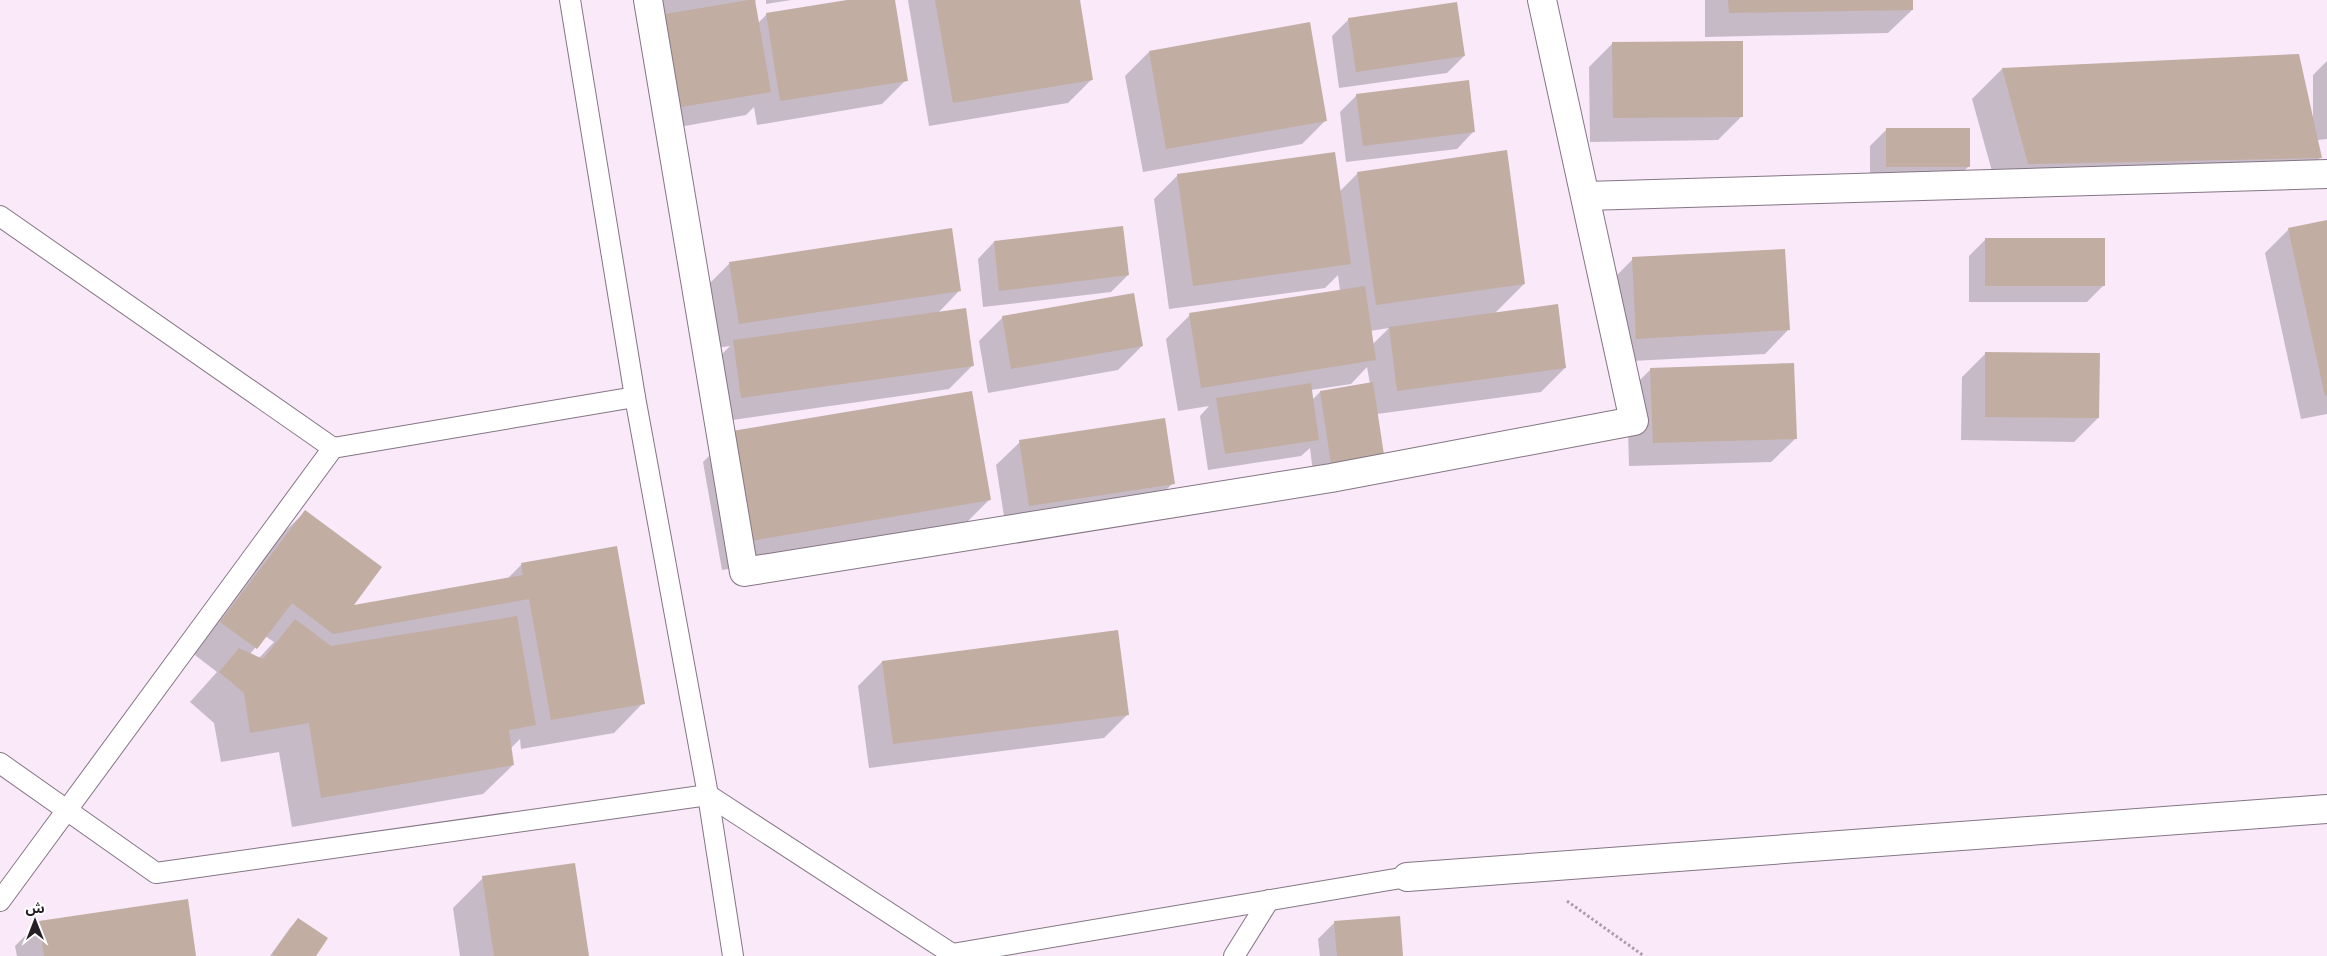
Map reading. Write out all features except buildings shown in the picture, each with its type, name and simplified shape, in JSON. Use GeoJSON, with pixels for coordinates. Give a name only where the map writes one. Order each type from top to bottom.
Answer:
{"type":"FeatureCollection","features":[{"type":"Feature","properties":{"kind":"street"},"geometry":{"type":"LineString","coordinates":[[648,0],[744,572],[1331,478],[1634,421],[1542,0]]}},
{"type":"Feature","properties":{"kind":"street"},"geometry":{"type":"LineString","coordinates":[[1586,196],[2327,174]]}},
{"type":"Feature","properties":{"kind":"street"},"geometry":{"type":"LineString","coordinates":[[1407,877],[2327,810]]}},
{"type":"Feature","properties":{"kind":"lane"},"geometry":{"type":"LineString","coordinates":[[570,0],[635,396],[708,795],[733,956]]}},
{"type":"Feature","properties":{"kind":"lane"},"geometry":{"type":"LineString","coordinates":[[0,216],[333,448]]}},
{"type":"Feature","properties":{"kind":"lane"},"geometry":{"type":"LineString","coordinates":[[0,901],[333,448],[635,396]]}},
{"type":"Feature","properties":{"kind":"lane"},"geometry":{"type":"LineString","coordinates":[[0,763],[156,873],[708,795],[951,955],[1407,877]]}},
{"type":"Feature","properties":{"kind":"lane"},"geometry":{"type":"LineString","coordinates":[[1234,956],[1269,900]]}},
{"type":"Feature","properties":{"kind":"path"},"geometry":{"type":"LineString","coordinates":[[1527,868],[1588,918],[1644,956]]}}]}
